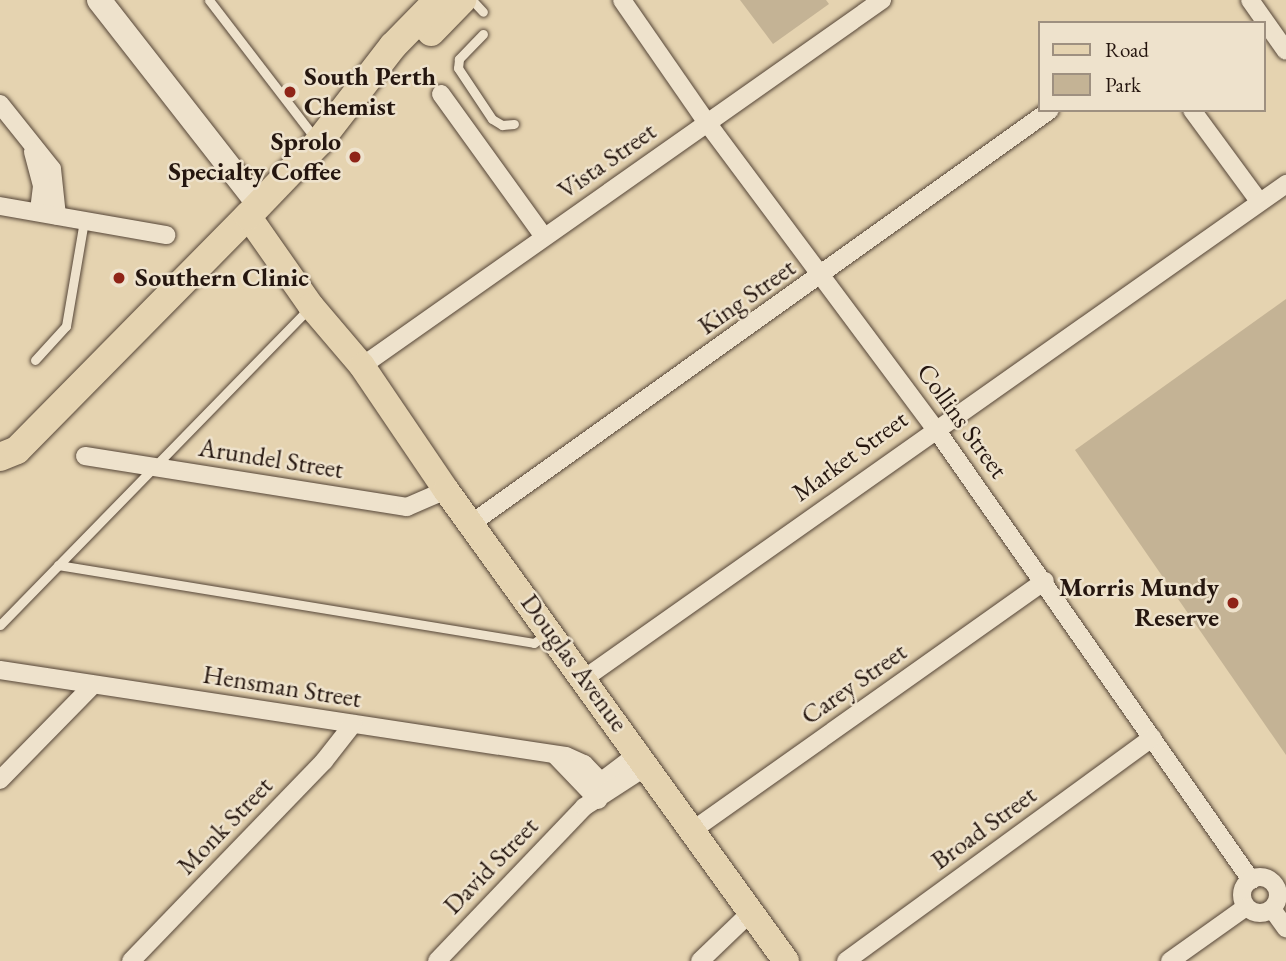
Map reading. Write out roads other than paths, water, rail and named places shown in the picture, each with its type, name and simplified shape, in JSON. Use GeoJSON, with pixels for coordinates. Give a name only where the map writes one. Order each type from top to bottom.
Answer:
{"type":"FeatureCollection","features":[{"type":"Feature","properties":{"kind":"highway"},"geometry":{"type":"LineString","coordinates":[[325,134],[393,46],[438,0]]}},
{"type":"Feature","properties":{"kind":"highway"},"geometry":{"type":"LineString","coordinates":[[0,480],[11,468],[8,454],[253,210],[325,134],[472,6]]}},
{"type":"Feature","properties":{"kind":"main road","name":"Douglas Avenue"},"geometry":{"type":"LineString","coordinates":[[99,0],[253,210],[336,315],[362,366]]}},
{"type":"Feature","properties":{"kind":"main road","name":"Douglas Avenue"},"geometry":{"type":"LineString","coordinates":[[253,210],[311,306],[362,366],[446,489],[644,759],[786,961]]}},
{"type":"Feature","properties":{"kind":"street","name":"Collins Street"},"geometry":{"type":"LineString","coordinates":[[622,0],[708,124],[935,428],[1045,581],[1251,880]]}},
{"type":"Feature","properties":{"kind":"street","name":"Vista Street"},"geometry":{"type":"LineString","coordinates":[[362,366],[882,0]]}},
{"type":"Feature","properties":{"kind":"street"},"geometry":{"type":"LineString","coordinates":[[1250,0],[1265,21]]}},
{"type":"Feature","properties":{"kind":"street"},"geometry":{"type":"LineString","coordinates":[[1265,21],[1286,51]]}},
{"type":"Feature","properties":{"kind":"street"},"geometry":{"type":"LineString","coordinates":[[441,94],[544,237]]}},
{"type":"Feature","properties":{"kind":"street"},"geometry":{"type":"LineString","coordinates":[[0,104],[32,148],[52,169],[57,215]]}},
{"type":"Feature","properties":{"kind":"street","name":"King Street"},"geometry":{"type":"LineString","coordinates":[[472,523],[822,276],[1047,112]]}},
{"type":"Feature","properties":{"kind":"street"},"geometry":{"type":"LineString","coordinates":[[1193,112],[1258,200]]}},
{"type":"Feature","properties":{"kind":"street"},"geometry":{"type":"LineString","coordinates":[[32,148],[42,186],[38,212]]}},
{"type":"Feature","properties":{"kind":"street","name":"Market Street"},"geometry":{"type":"LineString","coordinates":[[584,678],[1258,200],[1286,184]]}},
{"type":"Feature","properties":{"kind":"street"},"geometry":{"type":"LineString","coordinates":[[0,206],[167,235]]}},
{"type":"Feature","properties":{"kind":"street","name":"Arundel Street"},"geometry":{"type":"LineString","coordinates":[[85,456],[407,507],[446,489]]}},
{"type":"Feature","properties":{"kind":"street","name":"Carey Street"},"geometry":{"type":"LineString","coordinates":[[693,830],[1045,581]]}},
{"type":"Feature","properties":{"kind":"street","name":"Hensman Street"},"geometry":{"type":"LineString","coordinates":[[0,670],[556,756],[596,794]]}},
{"type":"Feature","properties":{"kind":"street"},"geometry":{"type":"LineString","coordinates":[[0,780],[93,685]]}},
{"type":"Feature","properties":{"kind":"street","name":"Monk Street"},"geometry":{"type":"LineString","coordinates":[[131,961],[324,761],[353,724]]}},
{"type":"Feature","properties":{"kind":"street","name":"Broad Street"},"geometry":{"type":"LineString","coordinates":[[846,961],[1152,738]]}},
{"type":"Feature","properties":{"kind":"street","name":"David Street"},"geometry":{"type":"LineString","coordinates":[[437,961],[596,794],[644,759]]}},
{"type":"Feature","properties":{"kind":"street"},"geometry":{"type":"LineString","coordinates":[[1251,880],[1270,880],[1281,884],[1272,909],[1263,913],[1246,907],[1244,888],[1251,880]]}},
{"type":"Feature","properties":{"kind":"street"},"geometry":{"type":"LineString","coordinates":[[1170,961],[1246,907]]}},
{"type":"Feature","properties":{"kind":"street"},"geometry":{"type":"LineString","coordinates":[[1272,909],[1286,928]]}},
{"type":"Feature","properties":{"kind":"street"},"geometry":{"type":"LineString","coordinates":[[700,961],[750,913]]}},
{"type":"Feature","properties":{"kind":"lane"},"geometry":{"type":"LineString","coordinates":[[209,0],[325,134]]}},
{"type":"Feature","properties":{"kind":"lane"},"geometry":{"type":"LineString","coordinates":[[472,0],[472,6]]}},
{"type":"Feature","properties":{"kind":"lane"},"geometry":{"type":"LineString","coordinates":[[483,34],[459,59],[458,68],[492,119],[502,125],[514,124]]}},
{"type":"Feature","properties":{"kind":"lane"},"geometry":{"type":"LineString","coordinates":[[34,360],[66,326],[84,221]]}},
{"type":"Feature","properties":{"kind":"lane"},"geometry":{"type":"LineString","coordinates":[[0,625],[311,306]]}},
{"type":"Feature","properties":{"kind":"lane"},"geometry":{"type":"LineString","coordinates":[[58,565],[534,643],[551,631]]}},
{"type":"Feature","properties":{"kind":"place","name":"South Perth Chemist"},"geometry":{"type":"Point","coordinates":[290,92]}},
{"type":"Feature","properties":{"kind":"place","name":"Sprolo Specialty Coffee"},"geometry":{"type":"Point","coordinates":[355,157]}},
{"type":"Feature","properties":{"kind":"place","name":"Southern Clinic"},"geometry":{"type":"Point","coordinates":[119,278]}},
{"type":"Feature","properties":{"kind":"place","name":"Morris Mundy Reserve"},"geometry":{"type":"Point","coordinates":[1233,603]}}]}
